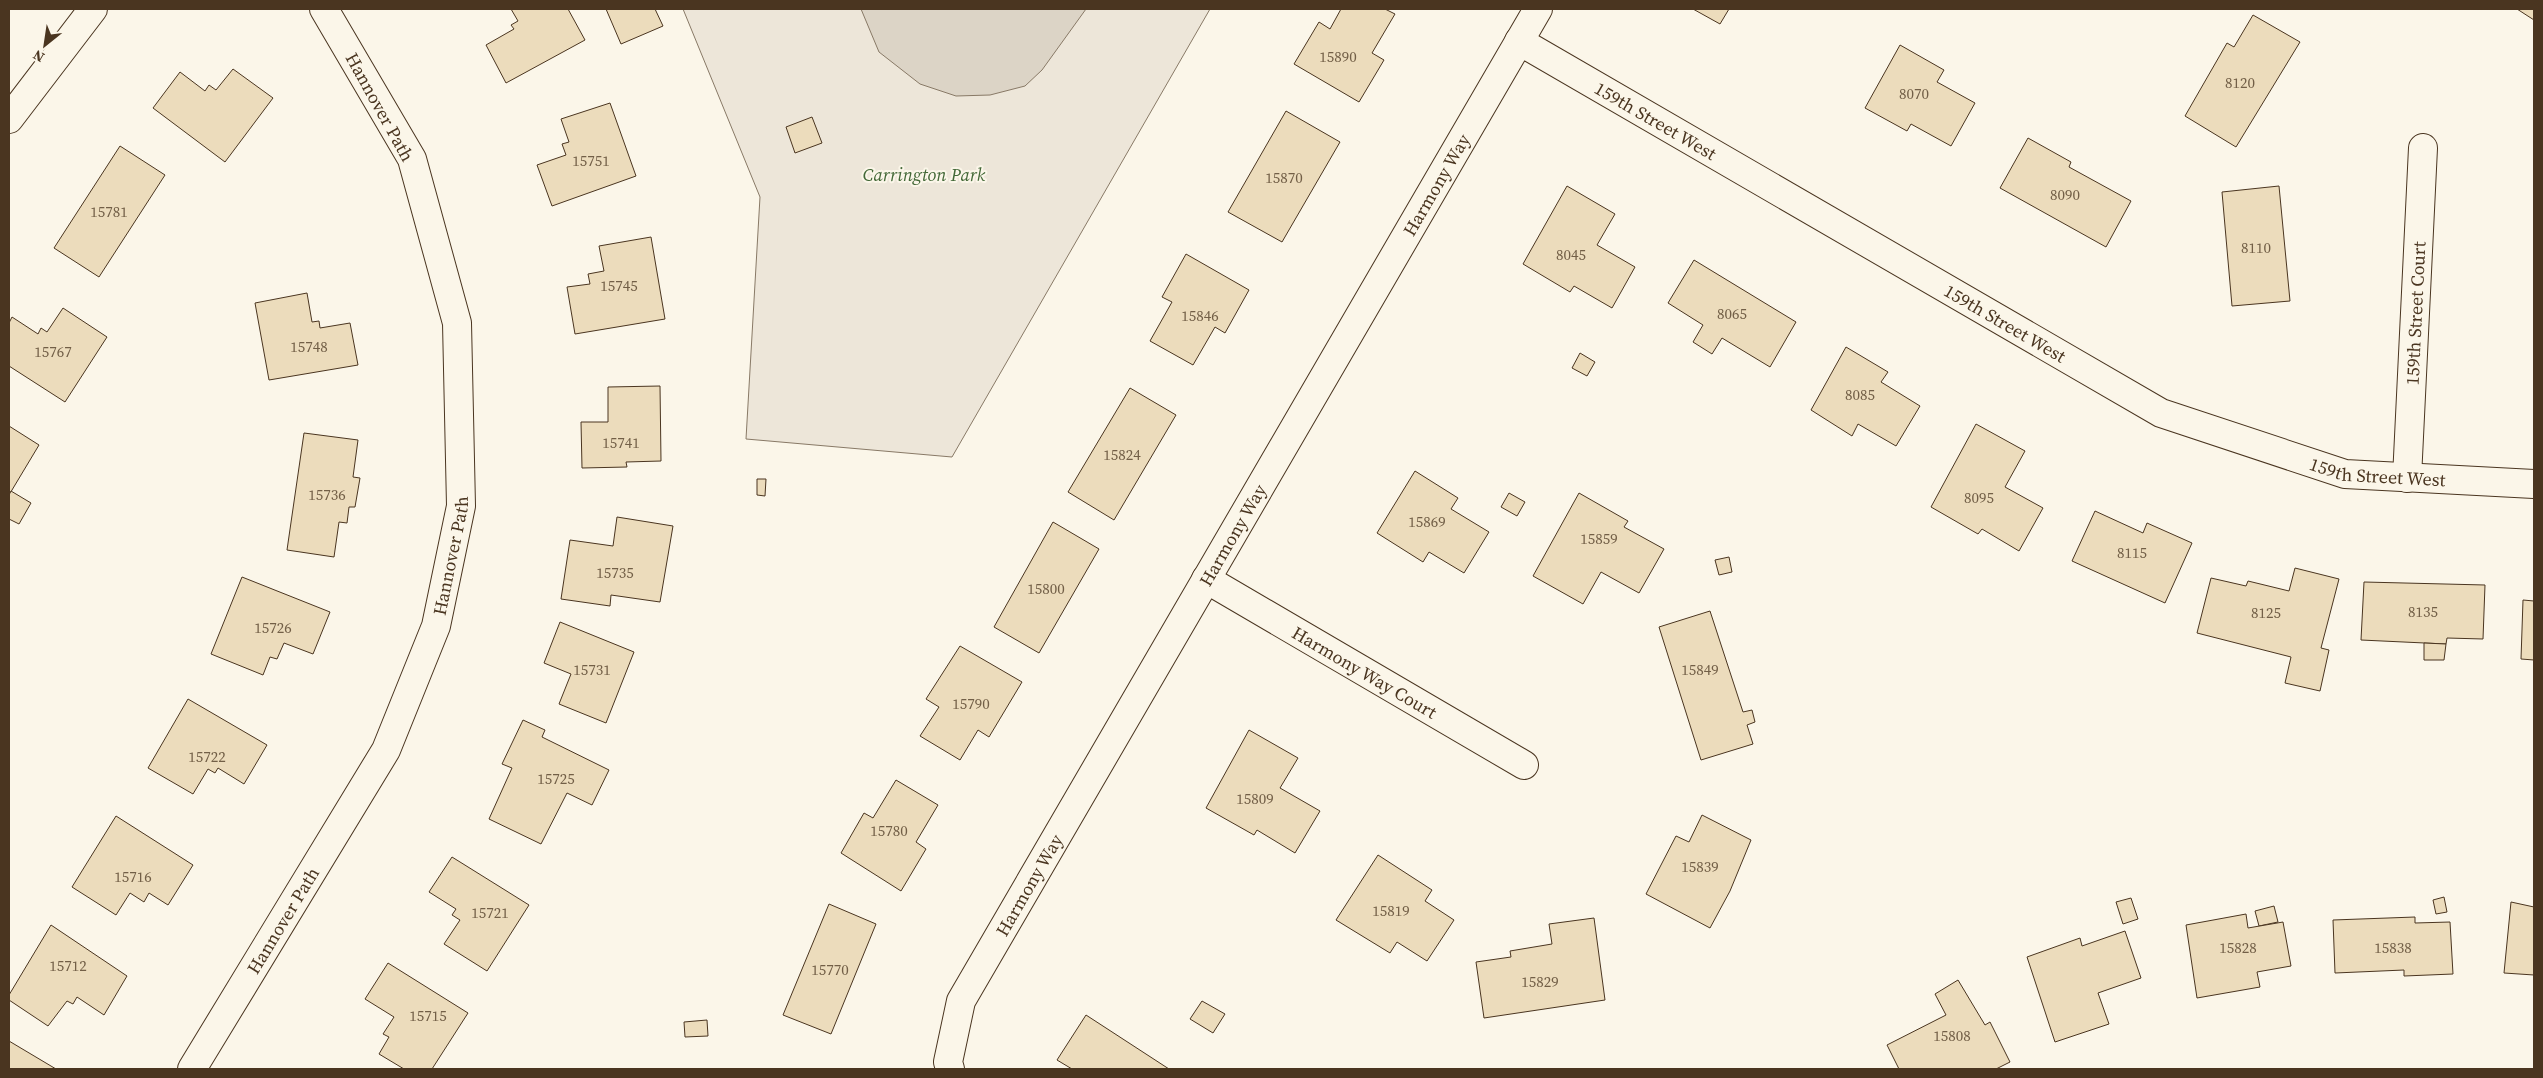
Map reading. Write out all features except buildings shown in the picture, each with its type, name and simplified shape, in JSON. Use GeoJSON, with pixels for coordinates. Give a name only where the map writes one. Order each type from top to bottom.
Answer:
{"type":"FeatureCollection","features":[{"type":"Feature","properties":{"kind":"street"},"geometry":{"type":"LineString","coordinates":[[9,119],[93,9]]}},
{"type":"Feature","properties":{"kind":"street","name":"Hannover Path"},"geometry":{"type":"LineString","coordinates":[[192,1069],[386,750],[436,626],[461,506],[457,323],[455,314],[412,159],[324,9]]}},
{"type":"Feature","properties":{"kind":"street","name":"Harmony Way"},"geometry":{"type":"LineString","coordinates":[[950,1069],[948,1062],[962,1001],[1538,9]]}},
{"type":"Feature","properties":{"kind":"street","name":"159th Street West"},"geometry":{"type":"LineString","coordinates":[[1519,41],[2161,413],[2346,474],[2534,484]]}},
{"type":"Feature","properties":{"kind":"street","name":"159th Street Court"},"geometry":{"type":"LineString","coordinates":[[2407,478],[2423,148]]}},
{"type":"Feature","properties":{"kind":"street","name":"Harmony Way Court"},"geometry":{"type":"LineString","coordinates":[[1206,579],[1524,765]]}},
{"type":"Feature","properties":{"kind":"green space","name":"Carrington Park"},"geometry":{"type":"Polygon","coordinates":[[[683,9],[1210,9],[952,457],[746,439],[760,197],[683,9]]]}},
{"type":"Feature","properties":{"kind":"shaded area"},"geometry":{"type":"Polygon","coordinates":[[[861,9],[1086,9],[1042,70],[1025,86],[990,95],[956,96],[920,84],[879,52],[861,9]]]}}]}
